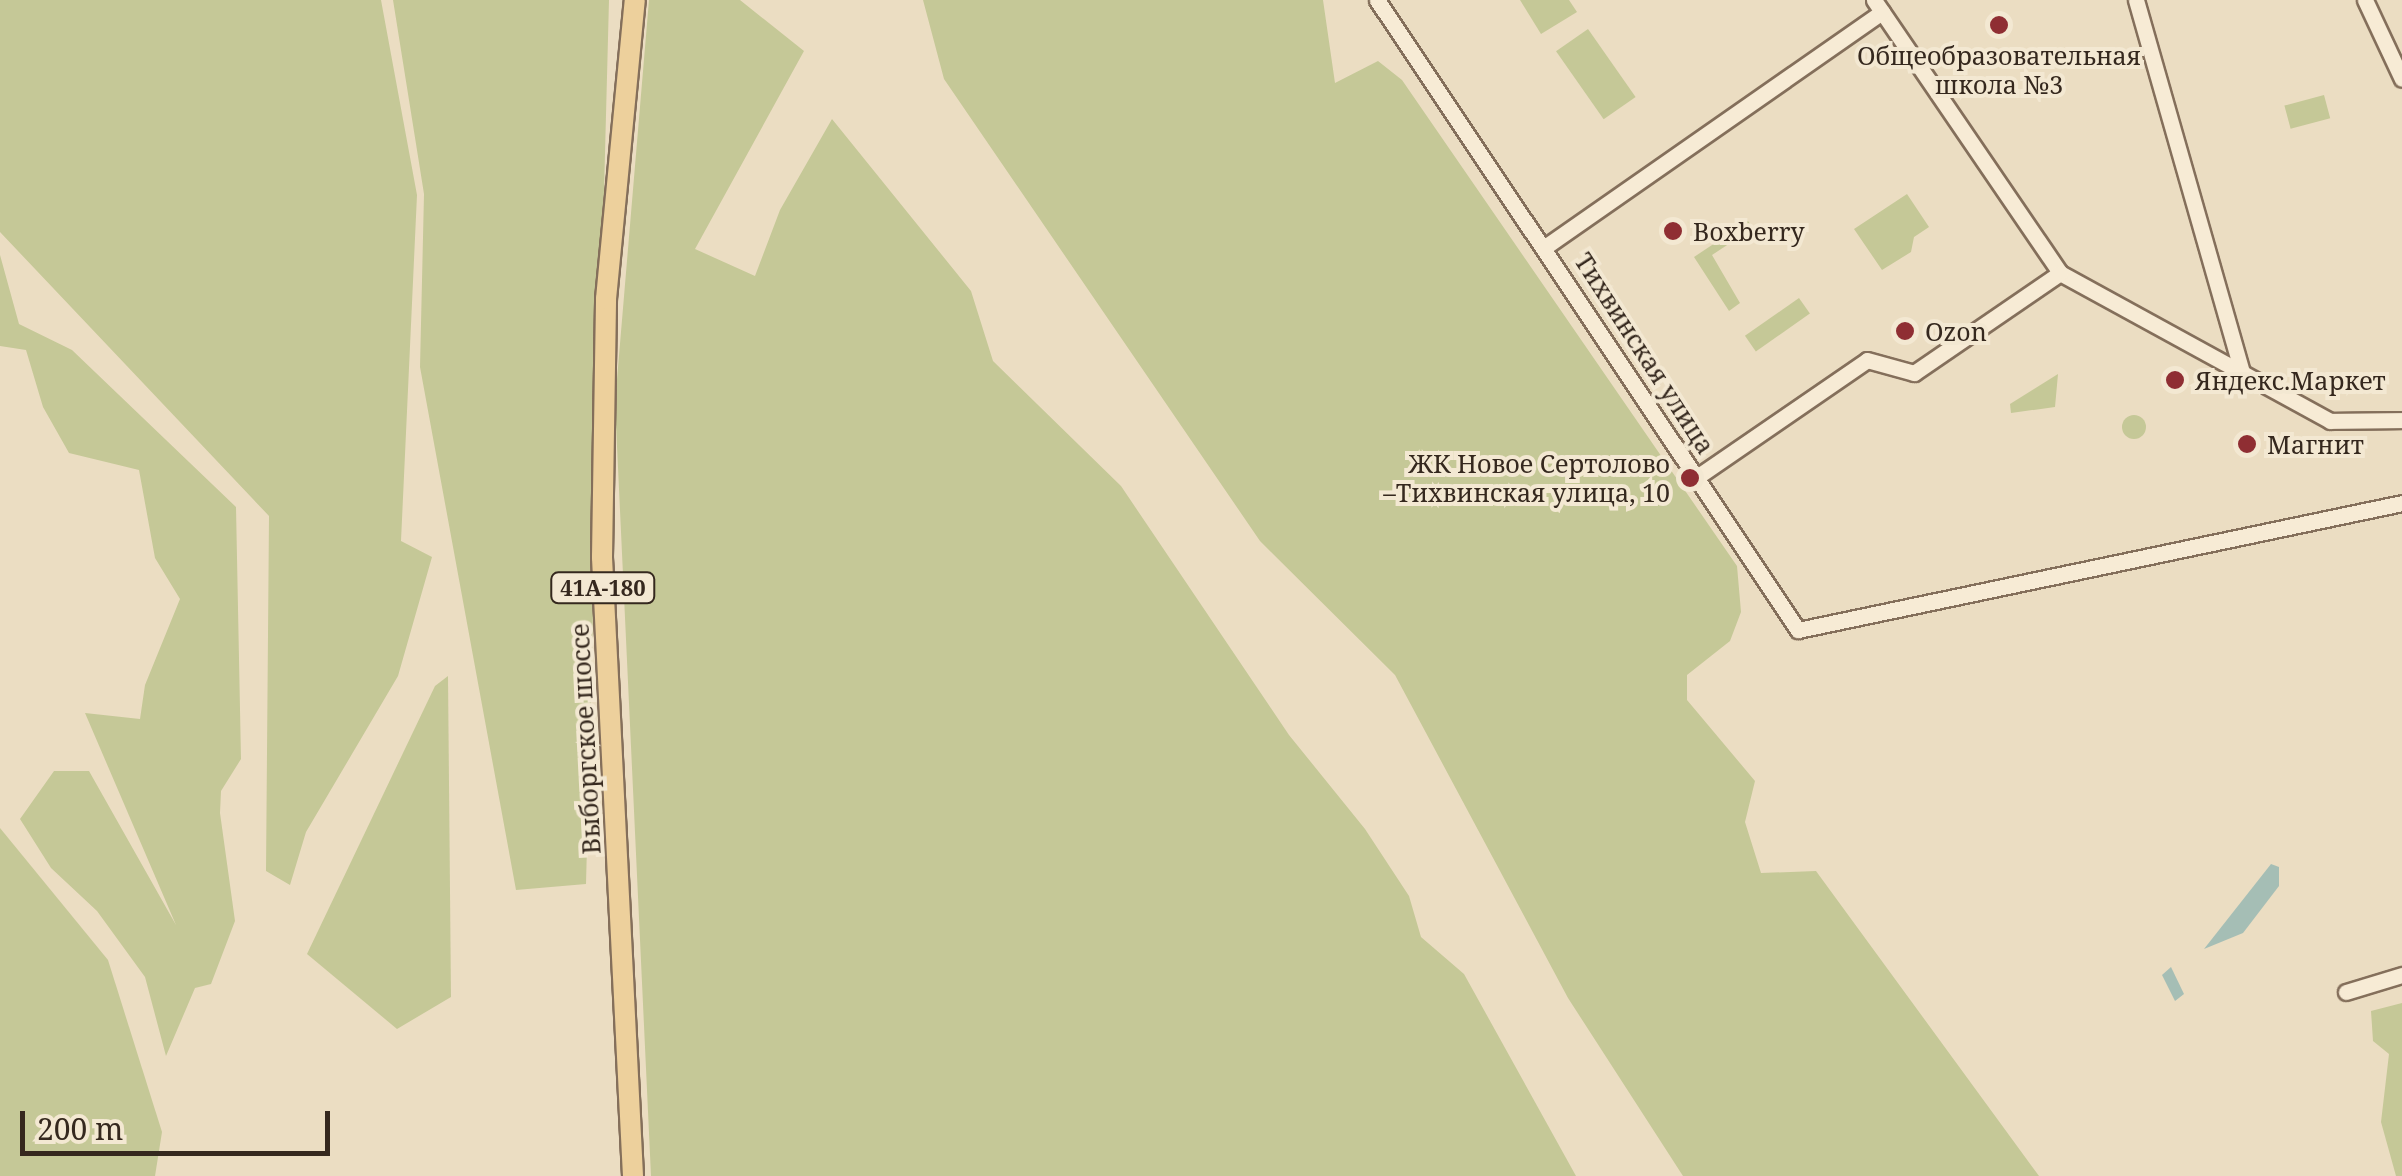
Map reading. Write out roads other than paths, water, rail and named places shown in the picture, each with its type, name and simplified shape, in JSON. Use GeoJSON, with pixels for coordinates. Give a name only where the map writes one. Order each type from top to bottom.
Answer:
{"type":"FeatureCollection","features":[{"type":"Feature","properties":{"kind":"main road","name":"Выборгское шоссе"},"geometry":{"type":"LineString","coordinates":[[633,1176],[602,558],[606,300],[635,0]]}},
{"type":"Feature","properties":{"kind":"street","name":"Тихвинская улица"},"geometry":{"type":"LineString","coordinates":[[1377,0],[1697,477],[1867,360],[1914,373],[2060,273]]}},
{"type":"Feature","properties":{"kind":"street"},"geometry":{"type":"LineString","coordinates":[[2136,0],[2243,375]]}},
{"type":"Feature","properties":{"kind":"street"},"geometry":{"type":"LineString","coordinates":[[2365,0],[2402,79]]}},
{"type":"Feature","properties":{"kind":"street","name":"Тихвинская улица"},"geometry":{"type":"LineString","coordinates":[[1545,247],[1878,6]]}},
{"type":"Feature","properties":{"kind":"street"},"geometry":{"type":"LineString","coordinates":[[1878,6],[2060,273],[2330,420],[2402,420]]}},
{"type":"Feature","properties":{"kind":"street"},"geometry":{"type":"LineString","coordinates":[[1697,477],[1798,630],[2402,503]]}},
{"type":"Feature","properties":{"kind":"street"},"geometry":{"type":"LineString","coordinates":[[2346,992],[2402,975]]}},
{"type":"Feature","properties":{"kind":"water"},"geometry":{"type":"Polygon","coordinates":[[[2271,864],[2279,867],[2279,886],[2243,933],[2204,949],[2271,864]]]}},
{"type":"Feature","properties":{"kind":"water"},"geometry":{"type":"Polygon","coordinates":[[[2171,967],[2184,994],[2175,1001],[2162,975],[2171,967]]]}},
{"type":"Feature","properties":{"kind":"place","name":"Общеобразовательная школа №3"},"geometry":{"type":"Point","coordinates":[1999,25]}},
{"type":"Feature","properties":{"kind":"place","name":"Boxberry"},"geometry":{"type":"Point","coordinates":[1673,231]}},
{"type":"Feature","properties":{"kind":"place","name":"Ozon"},"geometry":{"type":"Point","coordinates":[1905,331]}},
{"type":"Feature","properties":{"kind":"place","name":"Яндекс.Маркет"},"geometry":{"type":"Point","coordinates":[2175,380]}},
{"type":"Feature","properties":{"kind":"place","name":"Магнит"},"geometry":{"type":"Point","coordinates":[2247,444]}},
{"type":"Feature","properties":{"kind":"place","name":"ЖК Новое Сертолово –Тихвинская улица, 10"},"geometry":{"type":"Point","coordinates":[1690,478]}}]}
